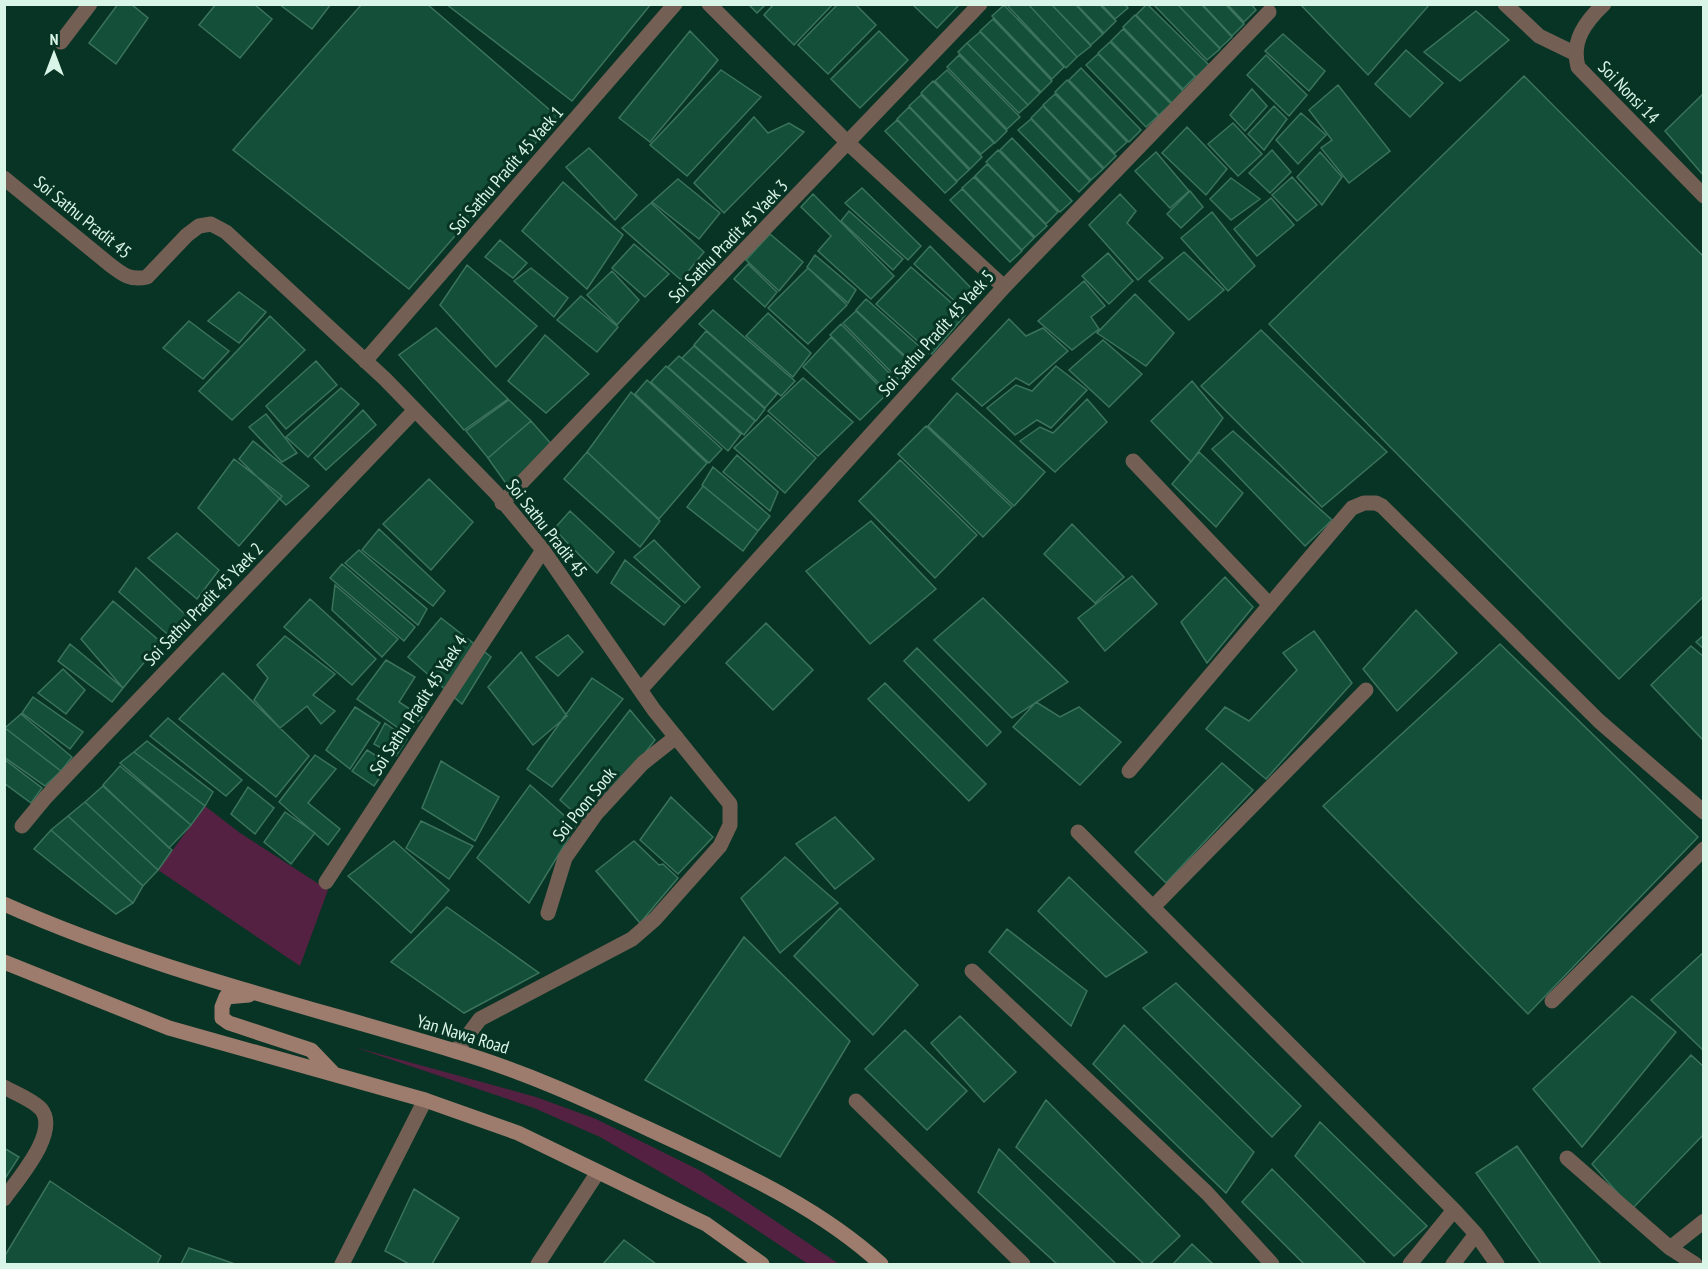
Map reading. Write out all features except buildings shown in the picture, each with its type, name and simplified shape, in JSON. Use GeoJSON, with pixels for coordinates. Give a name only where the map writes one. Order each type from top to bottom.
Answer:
{"type":"FeatureCollection","features":[{"type":"Feature","properties":{"kind":"main road","name":"Yan Nawa Road"},"geometry":{"type":"LineString","coordinates":[[4,904],[184,972],[456,1051],[547,1082],[732,1168],[786,1196],[860,1245],[881,1264]]}},
{"type":"Feature","properties":{"kind":"main road"},"geometry":{"type":"LineString","coordinates":[[4,962],[170,1028],[425,1100],[518,1133],[706,1224],[762,1264]]}},
{"type":"Feature","properties":{"kind":"main road"},"geometry":{"type":"LineString","coordinates":[[263,995],[226,997],[222,1007],[222,1018],[229,1023],[311,1050],[334,1074]]}},
{"type":"Feature","properties":{"kind":"street"},"geometry":{"type":"LineString","coordinates":[[61,42],[90,4]]}},
{"type":"Feature","properties":{"kind":"street","name":"Soi Sathu Pradit 45 Yaek 1"},"geometry":{"type":"LineString","coordinates":[[365,361],[675,4]]}},
{"type":"Feature","properties":{"kind":"street"},"geometry":{"type":"LineString","coordinates":[[709,4],[849,144],[1004,286]]}},
{"type":"Feature","properties":{"kind":"street","name":"Soi Sathu Pradit 45 Yaek 3"},"geometry":{"type":"LineString","coordinates":[[502,502],[849,144],[980,4]]}},
{"type":"Feature","properties":{"kind":"street"},"geometry":{"type":"LineString","coordinates":[[1504,4],[1539,36],[1574,53]]}},
{"type":"Feature","properties":{"kind":"street","name":"Soi Nonsi 14"},"geometry":{"type":"LineString","coordinates":[[1605,4],[1579,35],[1574,53],[1578,67],[1603,96],[1704,196]]}},
{"type":"Feature","properties":{"kind":"street","name":"Soi Sathu Pradit 45 Yaek 5"},"geometry":{"type":"LineString","coordinates":[[641,689],[1004,286],[1269,12]]}},
{"type":"Feature","properties":{"kind":"street","name":"Soi Sathu Pradit 45"},"geometry":{"type":"LineString","coordinates":[[4,178],[109,264],[126,276],[137,279],[147,277],[199,226],[211,224],[226,232],[365,361],[502,502],[543,550],[676,737],[730,804],[730,825],[720,846],[655,919],[632,939],[480,1018],[456,1051]]}},
{"type":"Feature","properties":{"kind":"street","name":"Soi Sathu Pradit 45 Yaek 2"},"geometry":{"type":"LineString","coordinates":[[22,826],[46,797],[415,410]]}},
{"type":"Feature","properties":{"kind":"street"},"geometry":{"type":"LineString","coordinates":[[1132,461],[1270,605]]}},
{"type":"Feature","properties":{"kind":"street"},"geometry":{"type":"LineString","coordinates":[[1129,771],[1352,508],[1364,502],[1376,502],[1599,721],[1704,812]]}},
{"type":"Feature","properties":{"kind":"street","name":"Soi Sathu Pradit 45 Yaek 4"},"geometry":{"type":"LineString","coordinates":[[326,882],[543,550]]}},
{"type":"Feature","properties":{"kind":"street"},"geometry":{"type":"LineString","coordinates":[[1153,907],[1366,690]]}},
{"type":"Feature","properties":{"kind":"street","name":"Soi Poon Sook"},"geometry":{"type":"LineString","coordinates":[[548,913],[565,858],[592,820],[643,763],[676,737]]}},
{"type":"Feature","properties":{"kind":"street"},"geometry":{"type":"LineString","coordinates":[[1078,832],[1454,1210],[1476,1234],[1497,1264]]}},
{"type":"Feature","properties":{"kind":"street"},"geometry":{"type":"LineString","coordinates":[[1552,1001],[1704,849]]}},
{"type":"Feature","properties":{"kind":"street"},"geometry":{"type":"LineString","coordinates":[[972,972],[1207,1193],[1272,1264]]}},
{"type":"Feature","properties":{"kind":"street"},"geometry":{"type":"LineString","coordinates":[[4,1087],[40,1108],[47,1121],[46,1135],[4,1199]]}},
{"type":"Feature","properties":{"kind":"street"},"geometry":{"type":"LineString","coordinates":[[342,1264],[425,1100]]}},
{"type":"Feature","properties":{"kind":"street"},"geometry":{"type":"LineString","coordinates":[[856,1101],[1023,1264]]}},
{"type":"Feature","properties":{"kind":"street"},"geometry":{"type":"LineString","coordinates":[[1567,1158],[1670,1248],[1695,1264]]}},
{"type":"Feature","properties":{"kind":"street"},"geometry":{"type":"LineString","coordinates":[[538,1264],[598,1172]]}},
{"type":"Feature","properties":{"kind":"street"},"geometry":{"type":"LineString","coordinates":[[1410,1264],[1454,1210]]}},
{"type":"Feature","properties":{"kind":"street"},"geometry":{"type":"LineString","coordinates":[[1670,1248],[1704,1221]]}},
{"type":"Feature","properties":{"kind":"street"},"geometry":{"type":"LineString","coordinates":[[1453,1264],[1476,1234]]}},
{"type":"Feature","properties":{"kind":"shaded area"},"geometry":{"type":"Polygon","coordinates":[[[205,806],[240,833],[328,890],[300,966],[158,870],[205,806]]]}},
{"type":"Feature","properties":{"kind":"shaded area"},"geometry":{"type":"Polygon","coordinates":[[[354,1047],[536,1097],[596,1119],[701,1171],[839,1264],[808,1264],[731,1213],[600,1137],[534,1108],[354,1047]]]}}]}
